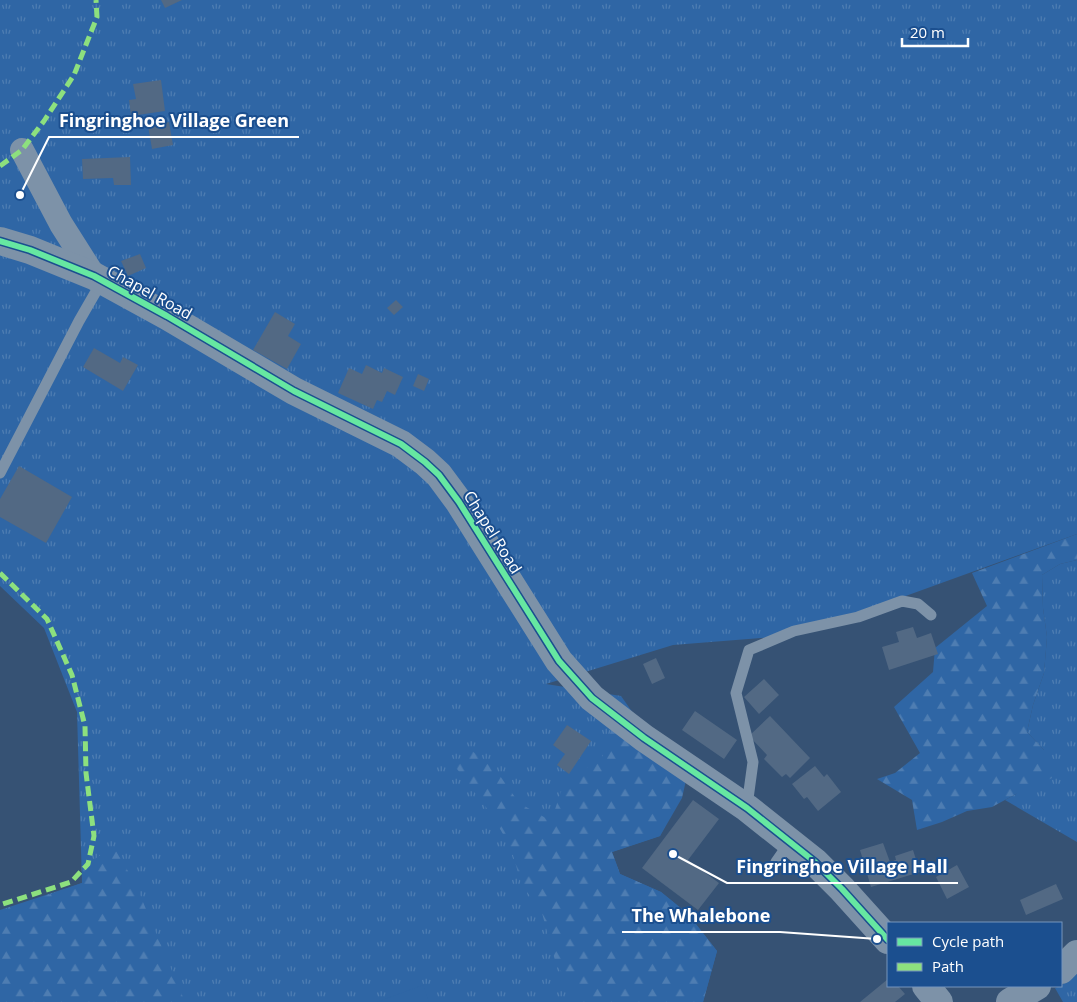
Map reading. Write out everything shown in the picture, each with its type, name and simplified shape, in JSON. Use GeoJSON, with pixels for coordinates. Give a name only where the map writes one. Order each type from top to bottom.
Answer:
{"type":"FeatureCollection","features":[{"type":"Feature","properties":{"kind":"street"},"geometry":{"type":"LineString","coordinates":[[22,150],[61,224],[98,278]]}},
{"type":"Feature","properties":{"kind":"street","name":"Chapel Road"},"geometry":{"type":"LineString","coordinates":[[0,241],[27,249],[98,278],[167,316],[294,391],[401,444],[425,462],[439,475],[459,502],[559,661],[592,698],[644,738],[747,808],[783,852],[815,862],[842,888],[887,939]]}},
{"type":"Feature","properties":{"kind":"street"},"geometry":{"type":"LineString","coordinates":[[1062,969],[1077,954]]}},
{"type":"Feature","properties":{"kind":"street"},"geometry":{"type":"LineString","coordinates":[[927,987],[939,1002]]}},
{"type":"Feature","properties":{"kind":"street"},"geometry":{"type":"LineString","coordinates":[[1010,1002],[1036,987]]}},
{"type":"Feature","properties":{"kind":"lane"},"geometry":{"type":"LineString","coordinates":[[0,473],[79,321],[98,278]]}},
{"type":"Feature","properties":{"kind":"lane"},"geometry":{"type":"LineString","coordinates":[[747,808],[753,762],[736,692],[750,650],[794,631],[858,617],[902,601],[918,604],[931,615]]}},
{"type":"Feature","properties":{"kind":"green space"},"geometry":{"type":"Polygon","coordinates":[[[0,0],[1077,0],[1077,534],[798,635],[673,645],[546,684],[621,696],[684,785],[660,836],[612,852],[620,874],[661,892],[688,914],[717,951],[703,1002],[0,1002],[0,910],[82,883],[77,712],[44,628],[0,586],[0,0]]]}},
{"type":"Feature","properties":{"kind":"green space"},"geometry":{"type":"Polygon","coordinates":[[[1077,534],[1077,560],[1060,564],[1042,575],[1043,608],[1047,637],[1044,673],[1033,705],[1027,732],[1044,750],[1052,778],[992,807],[967,811],[917,830],[912,800],[877,779],[895,773],[920,753],[894,707],[933,672],[935,648],[987,606],[972,573],[1077,534]]]}},
{"type":"Feature","properties":{"kind":"green space"},"geometry":{"type":"Polygon","coordinates":[[[1077,560],[1077,842],[1005,800],[1016,794],[1044,750],[1027,732],[1033,705],[1044,673],[1047,637],[1043,608],[1042,575],[1060,564],[1077,560]]]}},
{"type":"Feature","properties":{"kind":"green space"},"geometry":{"type":"Polygon","coordinates":[[[613,725],[687,776],[682,798],[660,836],[612,852],[620,874],[661,892],[688,914],[717,951],[703,1002],[576,1002],[577,995],[556,964],[542,913],[521,883],[511,848],[492,815],[454,765],[469,748],[498,773],[519,803],[551,821],[562,789],[584,769],[601,760],[613,725]]]}},
{"type":"Feature","properties":{"kind":"green space"},"geometry":{"type":"Polygon","coordinates":[[[113,846],[135,883],[185,1002],[0,1002],[0,912],[82,883],[95,859],[113,846]]]}},
{"type":"Feature","properties":{"kind":"green space"},"geometry":{"type":"Polygon","coordinates":[[[1077,970],[1077,1002],[1063,1002],[1055,988],[1062,987],[1077,970]]]}},
{"type":"Feature","properties":{"kind":"green space"},"geometry":{"type":"Polygon","coordinates":[[[423,985],[429,1002],[377,1002],[423,985]]]}},
{"type":"Feature","properties":{"kind":"building"},"geometry":{"type":"Polygon","coordinates":[[[161,0],[182,0],[165,8],[161,0]]]}},
{"type":"Feature","properties":{"kind":"building"},"geometry":{"type":"Polygon","coordinates":[[[161,80],[165,111],[131,116],[129,100],[136,99],[133,84],[161,80]]]}},
{"type":"Feature","properties":{"kind":"building"},"geometry":{"type":"Polygon","coordinates":[[[169,122],[173,145],[152,149],[148,126],[169,122]]]}},
{"type":"Feature","properties":{"kind":"building"},"geometry":{"type":"Polygon","coordinates":[[[130,157],[131,185],[114,185],[113,178],[83,179],[82,159],[130,157]]]}},
{"type":"Feature","properties":{"kind":"building"},"geometry":{"type":"Polygon","coordinates":[[[140,254],[146,268],[128,276],[121,261],[140,254]]]}},
{"type":"Feature","properties":{"kind":"building"},"geometry":{"type":"Polygon","coordinates":[[[396,300],[403,307],[394,315],[387,308],[396,300]]]}},
{"type":"Feature","properties":{"kind":"building"},"geometry":{"type":"Polygon","coordinates":[[[275,312],[295,324],[288,336],[301,344],[287,369],[253,350],[275,312]]]}},
{"type":"Feature","properties":{"kind":"building"},"geometry":{"type":"Polygon","coordinates":[[[94,348],[120,363],[123,357],[138,365],[123,391],[83,367],[94,348]]]}},
{"type":"Feature","properties":{"kind":"building"},"geometry":{"type":"Polygon","coordinates":[[[366,365],[382,373],[384,368],[403,377],[395,395],[387,391],[382,402],[377,400],[373,409],[338,393],[349,368],[362,374],[366,365]]]}},
{"type":"Feature","properties":{"kind":"building"},"geometry":{"type":"Polygon","coordinates":[[[418,374],[429,379],[424,391],[413,386],[418,374]]]}},
{"type":"Feature","properties":{"kind":"building"},"geometry":{"type":"Polygon","coordinates":[[[19,466],[72,497],[46,543],[0,517],[0,499],[19,466]]]}},
{"type":"Feature","properties":{"kind":"building"},"geometry":{"type":"Polygon","coordinates":[[[913,627],[917,638],[931,633],[938,654],[889,670],[882,647],[899,642],[896,632],[913,627]]]}},
{"type":"Feature","properties":{"kind":"building"},"geometry":{"type":"Polygon","coordinates":[[[656,658],[665,678],[652,684],[643,664],[656,658]]]}},
{"type":"Feature","properties":{"kind":"building"},"geometry":{"type":"Polygon","coordinates":[[[764,679],[779,695],[759,714],[744,697],[764,679]]]}},
{"type":"Feature","properties":{"kind":"building"},"geometry":{"type":"Polygon","coordinates":[[[695,711],[737,740],[724,759],[682,730],[695,711]]]}},
{"type":"Feature","properties":{"kind":"building"},"geometry":{"type":"Polygon","coordinates":[[[770,716],[810,758],[790,778],[786,774],[782,777],[764,759],[767,755],[749,736],[770,716]]]}},
{"type":"Feature","properties":{"kind":"building"},"geometry":{"type":"Polygon","coordinates":[[[567,725],[591,741],[569,774],[557,765],[565,754],[553,745],[567,725]]]}},
{"type":"Feature","properties":{"kind":"building"},"geometry":{"type":"Polygon","coordinates":[[[815,766],[824,777],[827,774],[841,792],[818,811],[807,797],[804,799],[792,784],[815,766]]]}},
{"type":"Feature","properties":{"kind":"building"},"geometry":{"type":"Polygon","coordinates":[[[693,800],[719,819],[688,860],[719,883],[698,910],[642,868],[693,800]]]}},
{"type":"Feature","properties":{"kind":"building"},"geometry":{"type":"Polygon","coordinates":[[[883,843],[890,862],[896,860],[895,856],[913,850],[920,872],[871,887],[860,850],[883,843]]]}},
{"type":"Feature","properties":{"kind":"building"},"geometry":{"type":"Polygon","coordinates":[[[957,865],[969,887],[947,899],[936,877],[957,865]]]}},
{"type":"Feature","properties":{"kind":"building"},"geometry":{"type":"Polygon","coordinates":[[[1056,884],[1063,899],[1026,915],[1020,900],[1056,884]]]}},
{"type":"Feature","properties":{"kind":"building"},"geometry":{"type":"Polygon","coordinates":[[[887,980],[887,987],[899,987],[905,994],[895,1002],[860,1002],[887,980]]]}},
{"type":"Feature","properties":{"kind":"marked path"},"geometry":{"type":"LineString","coordinates":[[0,166],[22,150],[44,121],[74,75],[97,17],[96,0]]}},
{"type":"Feature","properties":{"kind":"marked path"},"geometry":{"type":"LineString","coordinates":[[0,573],[47,619],[72,675],[85,726],[86,773],[94,836],[88,864],[71,882],[0,905]]}},
{"type":"Feature","properties":{"kind":"cycle path"},"geometry":{"type":"LineString","coordinates":[[0,241],[30,250],[94,276],[167,316],[294,391],[401,444],[425,462],[439,475],[459,502],[559,661],[592,698],[644,738],[747,808],[815,862],[887,939]]}},
{"type":"Feature","properties":{"kind":"place","name":"Fingringhoe Village Green"},"geometry":{"type":"Point","coordinates":[20,195]}},
{"type":"Feature","properties":{"kind":"place","name":"Fingringhoe Village Hall"},"geometry":{"type":"Point","coordinates":[673,854]}},
{"type":"Feature","properties":{"kind":"place","name":"The Whalebone"},"geometry":{"type":"Point","coordinates":[877,939]}}]}
